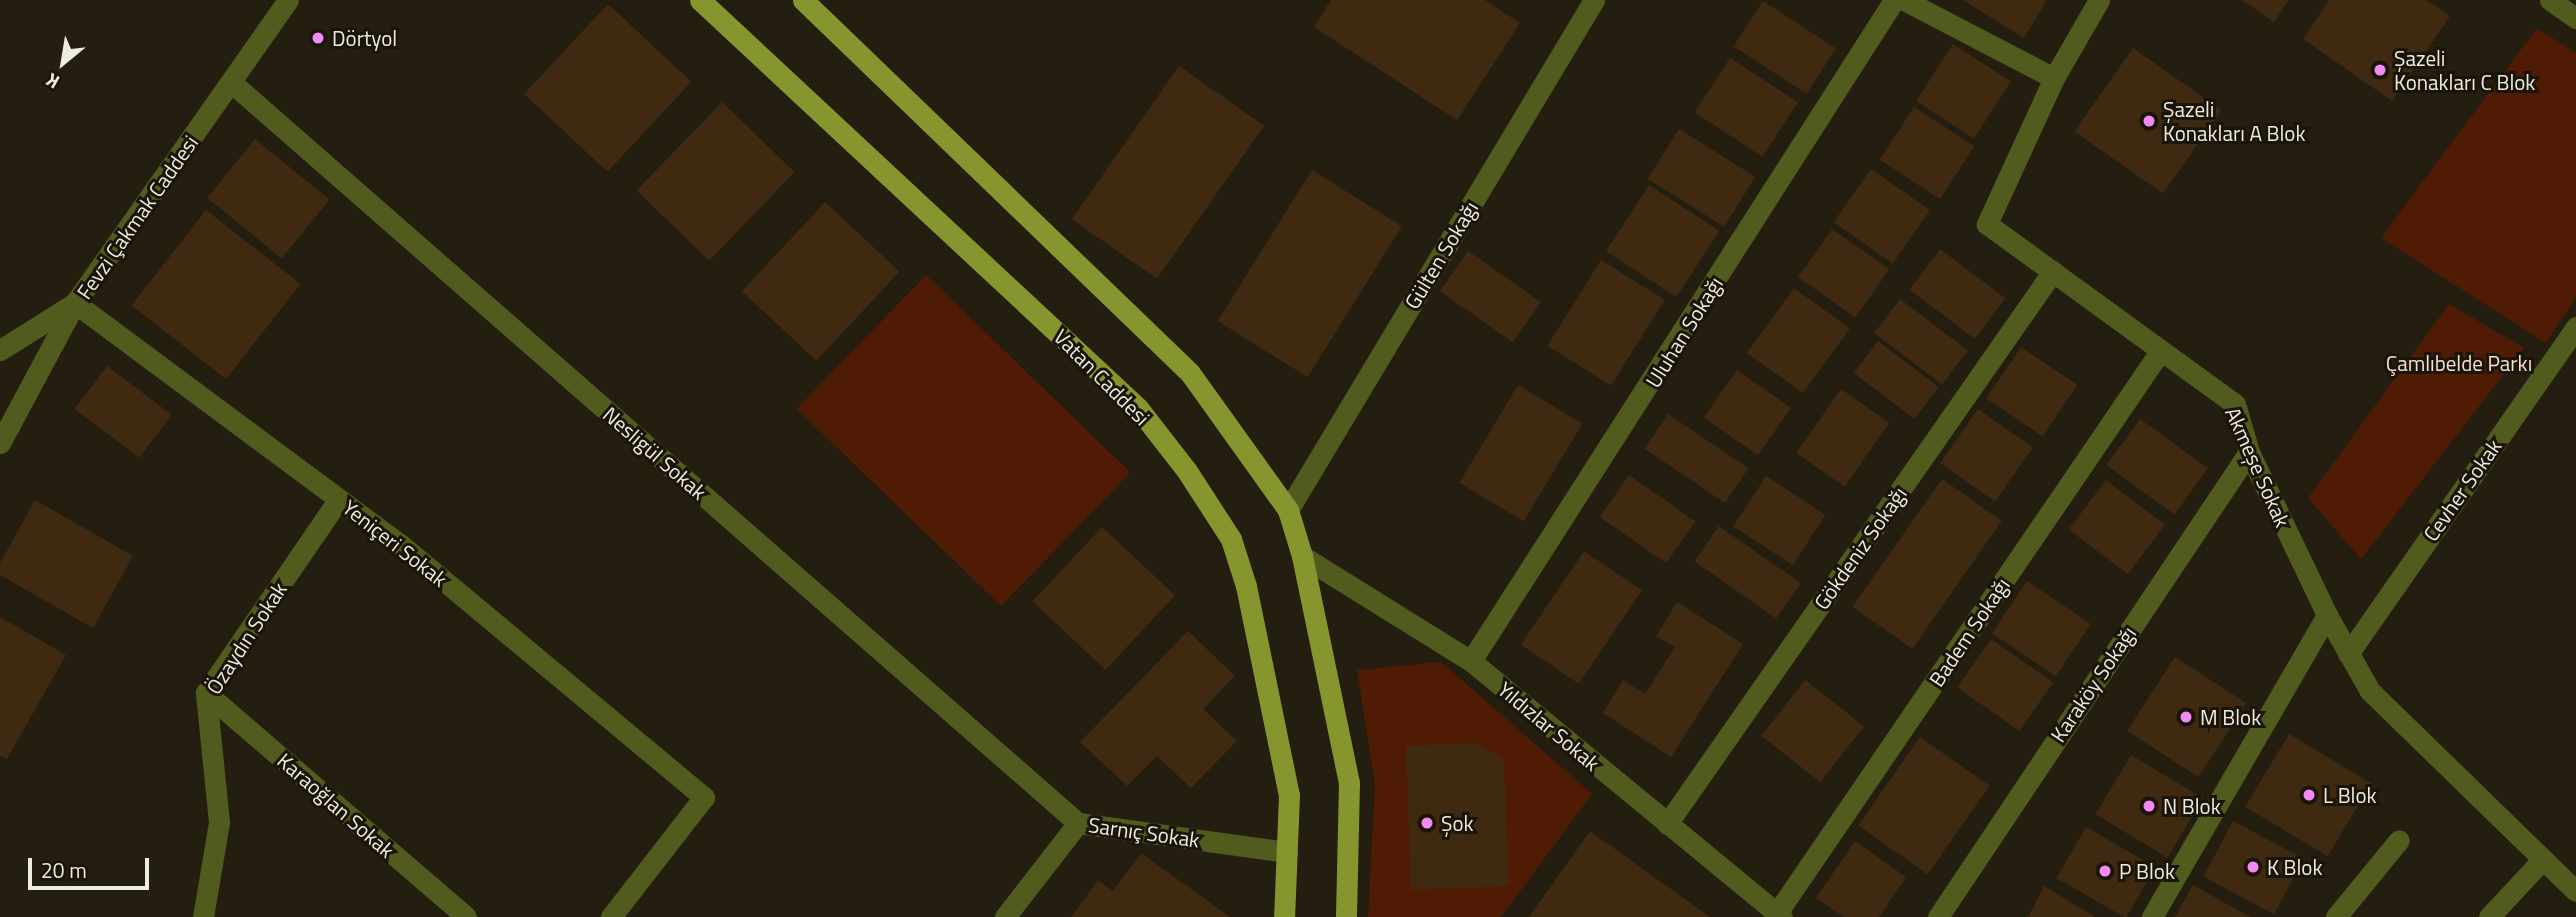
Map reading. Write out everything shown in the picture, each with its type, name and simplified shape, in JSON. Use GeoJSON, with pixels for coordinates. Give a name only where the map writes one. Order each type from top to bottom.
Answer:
{"type":"FeatureCollection","features":[{"type":"Feature","properties":{"kind":"main road","name":"Vatan Caddesi"},"geometry":{"type":"LineString","coordinates":[[700,0],[1138,408],[1187,471],[1231,539],[1246,586],[1289,795],[1284,917]]}},
{"type":"Feature","properties":{"kind":"main road"},"geometry":{"type":"LineString","coordinates":[[803,0],[1190,373],[1288,510],[1302,556],[1349,783],[1346,917]]}},
{"type":"Feature","properties":{"kind":"street","name":"Fevzi Çakmak Caddesi"},"geometry":{"type":"LineString","coordinates":[[0,443],[75,303],[288,0]]}},
{"type":"Feature","properties":{"kind":"street","name":"Gülten Sokağı"},"geometry":{"type":"LineString","coordinates":[[1288,510],[1594,0]]}},
{"type":"Feature","properties":{"kind":"street","name":"Uluhan Sokağı"},"geometry":{"type":"LineString","coordinates":[[1471,661],[1894,0]]}},
{"type":"Feature","properties":{"kind":"street"},"geometry":{"type":"LineString","coordinates":[[1904,0],[2054,78]]}},
{"type":"Feature","properties":{"kind":"street","name":"Akmeşe Sokak"},"geometry":{"type":"LineString","coordinates":[[2099,0],[2054,78],[1987,224],[2235,404],[2249,452],[2327,615],[2370,691],[2576,891]]}},
{"type":"Feature","properties":{"kind":"street"},"geometry":{"type":"LineString","coordinates":[[2550,0],[2576,18]]}},
{"type":"Feature","properties":{"kind":"street","name":"Nesligül Sokak"},"geometry":{"type":"LineString","coordinates":[[232,83],[1078,822]]}},
{"type":"Feature","properties":{"kind":"street","name":"Gökdeniz Sokağı"},"geometry":{"type":"LineString","coordinates":[[1667,824],[2053,271]]}},
{"type":"Feature","properties":{"kind":"street"},"geometry":{"type":"LineString","coordinates":[[0,350],[75,303]]}},
{"type":"Feature","properties":{"kind":"street","name":"Yeniçeri Sokak"},"geometry":{"type":"LineString","coordinates":[[75,303],[339,499],[704,797],[611,917]]}},
{"type":"Feature","properties":{"kind":"street","name":"Cevher Sokak"},"geometry":{"type":"LineString","coordinates":[[2348,654],[2576,327]]}},
{"type":"Feature","properties":{"kind":"street","name":"Badem Sokağı"},"geometry":{"type":"LineString","coordinates":[[1779,915],[2161,350]]}},
{"type":"Feature","properties":{"kind":"street","name":"Karaköy Sokağı"},"geometry":{"type":"LineString","coordinates":[[1938,917],[2249,452]]}},
{"type":"Feature","properties":{"kind":"street","name":"Özaydın Sokak"},"geometry":{"type":"LineString","coordinates":[[202,917],[219,822],[206,693],[339,499]]}},
{"type":"Feature","properties":{"kind":"street","name":"Yıldızlar Sokak"},"geometry":{"type":"LineString","coordinates":[[1302,556],[1471,661],[1779,915]]}},
{"type":"Feature","properties":{"kind":"street"},"geometry":{"type":"LineString","coordinates":[[2152,917],[2327,615]]}},
{"type":"Feature","properties":{"kind":"street","name":"Karaoğlan Sokak"},"geometry":{"type":"LineString","coordinates":[[206,693],[466,917]]}},
{"type":"Feature","properties":{"kind":"street","name":"Sarnıç Sokak"},"geometry":{"type":"LineString","coordinates":[[1005,917],[1078,822],[1287,852]]}},
{"type":"Feature","properties":{"kind":"street"},"geometry":{"type":"LineString","coordinates":[[2336,917],[2399,840]]}},
{"type":"Feature","properties":{"kind":"street"},"geometry":{"type":"LineString","coordinates":[[2489,917],[2543,859]]}},
{"type":"Feature","properties":{"kind":"green space"},"geometry":{"type":"Polygon","coordinates":[[[2537,28],[2576,53],[2576,297],[2546,343],[2381,238],[2537,28]]]}},
{"type":"Feature","properties":{"kind":"green space"},"geometry":{"type":"Polygon","coordinates":[[[926,275],[1130,472],[1001,606],[797,409],[926,275]]]}},
{"type":"Feature","properties":{"kind":"green space","name":"Çamlıbelde Parkı"},"geometry":{"type":"Polygon","coordinates":[[[2449,304],[2524,348],[2361,559],[2308,498],[2449,304]]]}},
{"type":"Feature","properties":{"kind":"green space"},"geometry":{"type":"Polygon","coordinates":[[[1441,662],[1592,794],[1501,917],[1368,917],[1375,785],[1357,670],[1441,662]]]}},
{"type":"Feature","properties":{"kind":"building"},"geometry":{"type":"Polygon","coordinates":[[[1331,0],[1485,0],[1520,23],[1457,120],[1314,27],[1331,0]]]}},
{"type":"Feature","properties":{"kind":"building"},"geometry":{"type":"Polygon","coordinates":[[[1963,0],[2047,0],[2024,38],[1963,0]]]}},
{"type":"Feature","properties":{"kind":"building"},"geometry":{"type":"Polygon","coordinates":[[[2242,0],[2289,0],[2274,22],[2242,0]]]}},
{"type":"Feature","properties":{"kind":"building","name":"Şazeli Konakları C Blok"},"geometry":{"type":"Polygon","coordinates":[[[2329,0],[2426,0],[2450,16],[2392,101],[2303,39],[2329,0]]]}},
{"type":"Feature","properties":{"kind":"building"},"geometry":{"type":"Polygon","coordinates":[[[1763,1],[1836,48],[1807,94],[1734,46],[1763,1]]]}},
{"type":"Feature","properties":{"kind":"building"},"geometry":{"type":"Polygon","coordinates":[[[608,4],[691,82],[607,172],[524,94],[608,4]]]}},
{"type":"Feature","properties":{"kind":"building"},"geometry":{"type":"Polygon","coordinates":[[[1953,44],[2011,82],[1974,139],[1916,101],[1953,44]]]}},
{"type":"Feature","properties":{"kind":"building","name":"Şazeli Konakları A Blok"},"geometry":{"type":"Polygon","coordinates":[[[2133,48],[2221,110],[2163,193],[2074,132],[2133,48]]]}},
{"type":"Feature","properties":{"kind":"building"},"geometry":{"type":"Polygon","coordinates":[[[1730,58],[1798,102],[1763,157],[1695,113],[1730,58]]]}},
{"type":"Feature","properties":{"kind":"building"},"geometry":{"type":"Polygon","coordinates":[[[1179,66],[1264,126],[1157,279],[1072,219],[1179,66]]]}},
{"type":"Feature","properties":{"kind":"building"},"geometry":{"type":"Polygon","coordinates":[[[722,102],[795,172],[709,261],[637,190],[722,102]]]}},
{"type":"Feature","properties":{"kind":"building"},"geometry":{"type":"Polygon","coordinates":[[[1914,107],[1974,146],[1940,199],[1880,160],[1914,107]]]}},
{"type":"Feature","properties":{"kind":"building"},"geometry":{"type":"Polygon","coordinates":[[[1679,129],[1755,177],[1724,227],[1648,179],[1679,129]]]}},
{"type":"Feature","properties":{"kind":"building"},"geometry":{"type":"Polygon","coordinates":[[[255,139],[330,199],[282,258],[207,198],[255,139]]]}},
{"type":"Feature","properties":{"kind":"building"},"geometry":{"type":"Polygon","coordinates":[[[1871,169],[1930,210],[1893,264],[1834,222],[1871,169]]]}},
{"type":"Feature","properties":{"kind":"building"},"geometry":{"type":"Polygon","coordinates":[[[1312,170],[1402,226],[1308,377],[1218,321],[1312,170]]]}},
{"type":"Feature","properties":{"kind":"building"},"geometry":{"type":"Polygon","coordinates":[[[1649,185],[1719,231],[1676,297],[1606,251],[1649,185]]]}},
{"type":"Feature","properties":{"kind":"building"},"geometry":{"type":"Polygon","coordinates":[[[825,202],[900,272],[816,361],[742,291],[825,202]]]}},
{"type":"Feature","properties":{"kind":"building"},"geometry":{"type":"Polygon","coordinates":[[[206,210],[301,284],[226,379],[132,305],[206,210]]]}},
{"type":"Feature","properties":{"kind":"building"},"geometry":{"type":"Polygon","coordinates":[[[1832,229],[1889,269],[1855,317],[1798,277],[1832,229]]]}},
{"type":"Feature","properties":{"kind":"building"},"geometry":{"type":"Polygon","coordinates":[[[1940,249],[2005,298],[1975,339],[1909,290],[1940,249]]]}},
{"type":"Feature","properties":{"kind":"building"},"geometry":{"type":"Polygon","coordinates":[[[1468,251],[1541,302],[1513,342],[1440,291],[1468,251]]]}},
{"type":"Feature","properties":{"kind":"building"},"geometry":{"type":"Polygon","coordinates":[[[1601,260],[1665,300],[1611,385],[1547,346],[1601,260]]]}},
{"type":"Feature","properties":{"kind":"building"},"geometry":{"type":"Polygon","coordinates":[[[1794,288],[1850,329],[1803,393],[1747,353],[1794,288]]]}},
{"type":"Feature","properties":{"kind":"building"},"geometry":{"type":"Polygon","coordinates":[[[1900,299],[1968,350],[1942,384],[1874,333],[1900,299]]]}},
{"type":"Feature","properties":{"kind":"building"},"geometry":{"type":"Polygon","coordinates":[[[1878,341],[1939,387],[1915,419],[1854,373],[1878,341]]]}},
{"type":"Feature","properties":{"kind":"building"},"geometry":{"type":"Polygon","coordinates":[[[2021,347],[2077,385],[2043,436],[1986,398],[2021,347]]]}},
{"type":"Feature","properties":{"kind":"building"},"geometry":{"type":"Polygon","coordinates":[[[107,366],[172,415],[139,458],[75,409],[107,366]]]}},
{"type":"Feature","properties":{"kind":"building"},"geometry":{"type":"Polygon","coordinates":[[[1737,370],[1791,408],[1758,455],[1704,418],[1737,370]]]}},
{"type":"Feature","properties":{"kind":"building"},"geometry":{"type":"Polygon","coordinates":[[[1518,385],[1582,424],[1524,521],[1459,483],[1518,385]]]}},
{"type":"Feature","properties":{"kind":"building"},"geometry":{"type":"Polygon","coordinates":[[[1841,389],[1889,423],[1845,487],[1796,453],[1841,389]]]}},
{"type":"Feature","properties":{"kind":"building"},"geometry":{"type":"Polygon","coordinates":[[[1978,409],[2033,447],[1995,501],[1940,463],[1978,409]]]}},
{"type":"Feature","properties":{"kind":"building"},"geometry":{"type":"Polygon","coordinates":[[[1668,414],[1748,468],[1725,503],[1645,449],[1668,414]]]}},
{"type":"Feature","properties":{"kind":"building"},"geometry":{"type":"Polygon","coordinates":[[[2140,419],[2208,468],[2174,514],[2106,465],[2140,419]]]}},
{"type":"Feature","properties":{"kind":"building"},"geometry":{"type":"Polygon","coordinates":[[[1629,475],[1695,521],[1666,563],[1600,517],[1629,475]]]}},
{"type":"Feature","properties":{"kind":"building"},"geometry":{"type":"Polygon","coordinates":[[[1766,476],[1826,515],[1793,565],[1733,526],[1766,476]]]}},
{"type":"Feature","properties":{"kind":"building"},"geometry":{"type":"Polygon","coordinates":[[[1942,479],[2002,521],[1912,649],[1853,607],[1942,479]]]}},
{"type":"Feature","properties":{"kind":"building"},"geometry":{"type":"Polygon","coordinates":[[[2106,480],[2165,525],[2128,574],[2069,530],[2106,480]]]}},
{"type":"Feature","properties":{"kind":"building"},"geometry":{"type":"Polygon","coordinates":[[[35,500],[133,556],[93,628],[0,575],[0,563],[35,500]]]}},
{"type":"Feature","properties":{"kind":"building"},"geometry":{"type":"Polygon","coordinates":[[[1719,526],[1801,583],[1776,619],[1694,561],[1719,526]]]}},
{"type":"Feature","properties":{"kind":"building"},"geometry":{"type":"Polygon","coordinates":[[[1102,527],[1175,595],[1106,670],[1032,602],[1102,527]]]}},
{"type":"Feature","properties":{"kind":"building"},"geometry":{"type":"Polygon","coordinates":[[[1584,551],[1642,590],[1579,684],[1521,645],[1584,551]]]}},
{"type":"Feature","properties":{"kind":"building"},"geometry":{"type":"Polygon","coordinates":[[[2027,581],[2091,624],[2056,676],[1992,633],[2027,581]]]}},
{"type":"Feature","properties":{"kind":"building"},"geometry":{"type":"Polygon","coordinates":[[[1677,602],[1743,644],[1671,757],[1603,713],[1623,680],[1645,694],[1675,647],[1656,636],[1677,602]]]}},
{"type":"Feature","properties":{"kind":"building"},"geometry":{"type":"Polygon","coordinates":[[[0,617],[66,655],[7,759],[0,755],[0,617]]]}},
{"type":"Feature","properties":{"kind":"building"},"geometry":{"type":"Polygon","coordinates":[[[1188,631],[1235,676],[1203,709],[1237,741],[1191,788],[1157,756],[1127,786],[1080,742],[1188,631]]]}},
{"type":"Feature","properties":{"kind":"building"},"geometry":{"type":"Polygon","coordinates":[[[1991,639],[2053,683],[2019,731],[1957,687],[1991,639]]]}},
{"type":"Feature","properties":{"kind":"building","name":"M Blok"},"geometry":{"type":"Polygon","coordinates":[[[2175,657],[2246,703],[2198,777],[2127,731],[2175,657]]]}},
{"type":"Feature","properties":{"kind":"building"},"geometry":{"type":"Polygon","coordinates":[[[1805,680],[1864,726],[1820,782],[1761,736],[1805,680]]]}},
{"type":"Feature","properties":{"kind":"building","name":"L Blok"},"geometry":{"type":"Polygon","coordinates":[[[2289,734],[2371,783],[2328,856],[2245,807],[2289,734]]]}},
{"type":"Feature","properties":{"kind":"building"},"geometry":{"type":"Polygon","coordinates":[[[1920,737],[1990,786],[1928,874],[1858,825],[1920,737]]]}},
{"type":"Feature","properties":{"kind":"building"},"geometry":{"type":"Polygon","coordinates":[[[1479,743],[1504,760],[1509,886],[1411,890],[1406,746],[1479,743]]]}},
{"type":"Feature","properties":{"kind":"building","name":"N Blok"},"geometry":{"type":"Polygon","coordinates":[[[2131,755],[2203,798],[2167,857],[2095,814],[2131,755]]]}},
{"type":"Feature","properties":{"kind":"building","name":"K Blok"},"geometry":{"type":"Polygon","coordinates":[[[2233,821],[2304,859],[2274,914],[2203,877],[2233,821]]]}},
{"type":"Feature","properties":{"kind":"building","name":"P Blok"},"geometry":{"type":"Polygon","coordinates":[[[2086,827],[2155,867],[2126,917],[2056,878],[2086,827]]]}},
{"type":"Feature","properties":{"kind":"building"},"geometry":{"type":"Polygon","coordinates":[[[1590,831],[1710,917],[1529,917],[1590,831]]]}},
{"type":"Feature","properties":{"kind":"building"},"geometry":{"type":"Polygon","coordinates":[[[1855,841],[1906,877],[1879,917],[1844,917],[1816,898],[1855,841]]]}},
{"type":"Feature","properties":{"kind":"building"},"geometry":{"type":"Polygon","coordinates":[[[1141,853],[1230,917],[1071,917],[1098,880],[1113,891],[1141,853]]]}},
{"type":"Feature","properties":{"kind":"building"},"geometry":{"type":"Polygon","coordinates":[[[2193,885],[2250,917],[2175,917],[2193,885]]]}},
{"type":"Feature","properties":{"kind":"building"},"geometry":{"type":"Polygon","coordinates":[[[2044,886],[2095,917],[2028,917],[2044,886]]]}},
{"type":"Feature","properties":{"kind":"place","name":"Dörtyol"},"geometry":{"type":"Point","coordinates":[318,38]}},
{"type":"Feature","properties":{"kind":"place","name":"Şazeli Konakları C Blok"},"geometry":{"type":"Point","coordinates":[2380,70]}},
{"type":"Feature","properties":{"kind":"place","name":"Şazeli Konakları A Blok"},"geometry":{"type":"Point","coordinates":[2149,121]}},
{"type":"Feature","properties":{"kind":"place","name":"M Blok"},"geometry":{"type":"Point","coordinates":[2186,717]}},
{"type":"Feature","properties":{"kind":"place","name":"L Blok"},"geometry":{"type":"Point","coordinates":[2309,795]}},
{"type":"Feature","properties":{"kind":"place","name":"N Blok"},"geometry":{"type":"Point","coordinates":[2149,806]}},
{"type":"Feature","properties":{"kind":"place","name":"Şok"},"geometry":{"type":"Point","coordinates":[1427,823]}},
{"type":"Feature","properties":{"kind":"place","name":"K Blok"},"geometry":{"type":"Point","coordinates":[2253,867]}},
{"type":"Feature","properties":{"kind":"place","name":"P Blok"},"geometry":{"type":"Point","coordinates":[2105,871]}}]}
